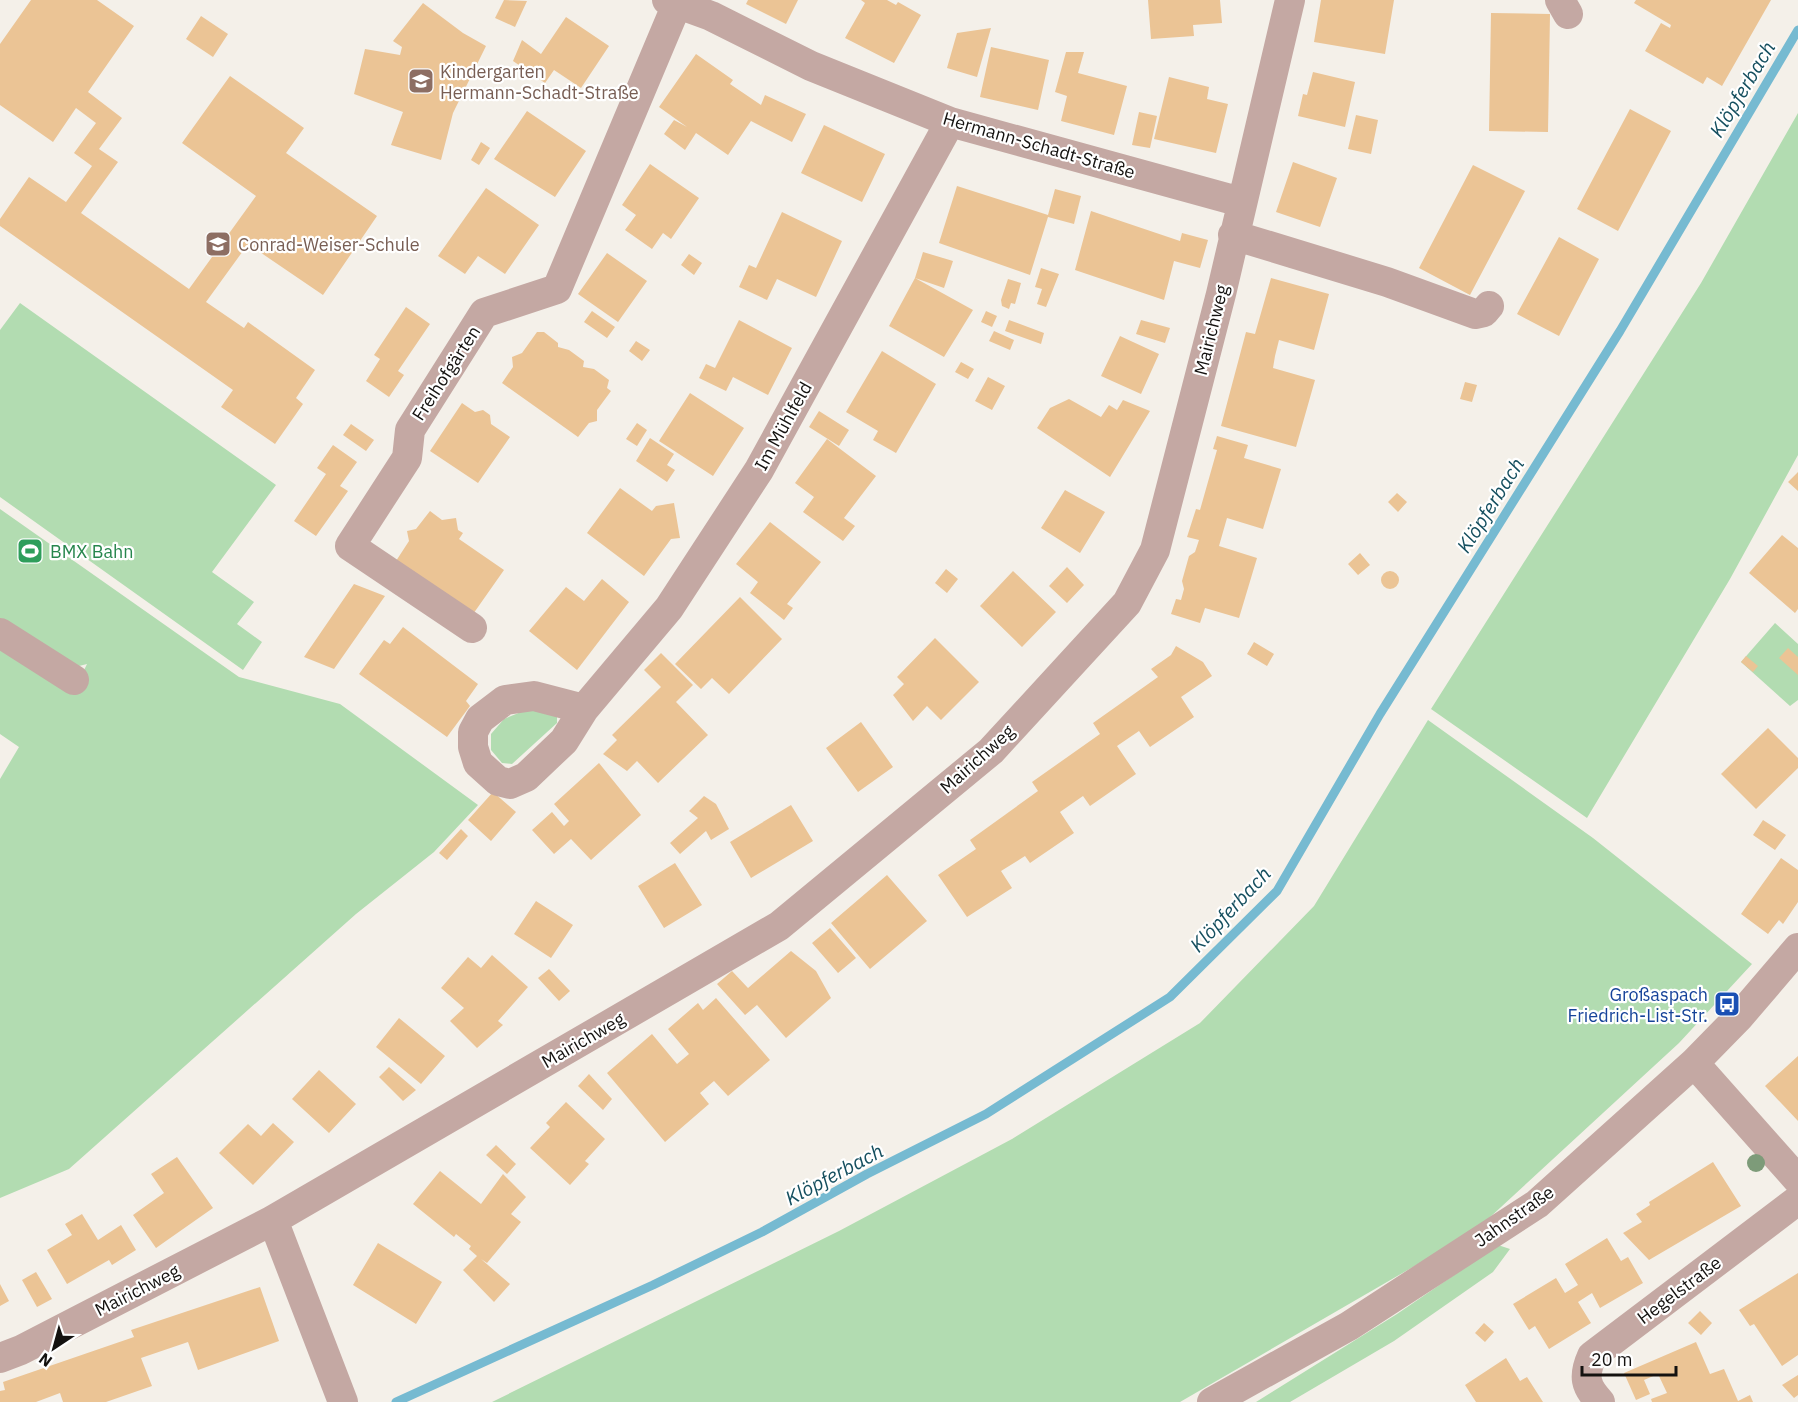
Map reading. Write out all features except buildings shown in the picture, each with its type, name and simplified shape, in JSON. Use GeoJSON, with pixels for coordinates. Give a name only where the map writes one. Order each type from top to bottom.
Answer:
{"type":"FeatureCollection","features":[{"type":"Feature","properties":{"kind":"street","name":"Mairichweg"},"geometry":{"type":"LineString","coordinates":[[0,1358],[21,1350],[273,1220],[779,926],[991,751],[1127,603],[1155,550],[1278,58],[1290,0]]}},
{"type":"Feature","properties":{"kind":"street","name":"Hermann-Schadt-Straße"},"geometry":{"type":"LineString","coordinates":[[672,2],[716,8],[811,66],[950,122],[1241,202]]}},
{"type":"Feature","properties":{"kind":"street","name":"Freihofgärten"},"geometry":{"type":"LineString","coordinates":[[472,628],[350,546],[407,458],[410,430],[484,313],[557,289],[672,2]]}},
{"type":"Feature","properties":{"kind":"street","name":"Im Mühlfeld"},"geometry":{"type":"LineString","coordinates":[[584,710],[669,608],[759,470],[950,122]]}},
{"type":"Feature","properties":{"kind":"street"},"geometry":{"type":"LineString","coordinates":[[1233,235],[1387,282],[1474,314],[1484,312],[1489,306]]}},
{"type":"Feature","properties":{"kind":"street"},"geometry":{"type":"LineString","coordinates":[[0,633],[74,680]]}},
{"type":"Feature","properties":{"kind":"street","name":"Jahnstraße"},"geometry":{"type":"LineString","coordinates":[[1212,1402],[1349,1326],[1537,1204],[1694,1063],[1798,948]]}},
{"type":"Feature","properties":{"kind":"street"},"geometry":{"type":"LineString","coordinates":[[1694,1063],[1798,1179]]}},
{"type":"Feature","properties":{"kind":"street","name":"Hegelstraße"},"geometry":{"type":"LineString","coordinates":[[1596,1397],[1586,1384],[1586,1371],[1592,1356],[1798,1200]]}},
{"type":"Feature","properties":{"kind":"street"},"geometry":{"type":"LineString","coordinates":[[273,1220],[342,1400]]}},
{"type":"Feature","properties":{"kind":"green space"},"geometry":{"type":"Polygon","coordinates":[[[1798,113],[1798,455],[1730,579],[1587,818],[1431,709],[1701,283],[1798,113]]]}},
{"type":"Feature","properties":{"kind":"green space"},"geometry":{"type":"Polygon","coordinates":[[[20,303],[276,485],[212,572],[254,602],[237,624],[262,642],[243,670],[0,497],[0,330],[20,303]]]}},
{"type":"Feature","properties":{"kind":"green space"},"geometry":{"type":"Polygon","coordinates":[[[0,509],[239,677],[340,704],[478,805],[434,852],[356,914],[69,1169],[0,1198],[0,779],[19,747],[0,734],[0,638],[73,693],[87,664],[71,668],[0,629],[0,509]]]}},
{"type":"Feature","properties":{"kind":"green space"},"geometry":{"type":"Polygon","coordinates":[[[1775,623],[1798,644],[1798,700],[1790,706],[1741,662],[1775,623]]]}},
{"type":"Feature","properties":{"kind":"green space"},"geometry":{"type":"Polygon","coordinates":[[[526,710],[549,710],[557,715],[557,723],[512,764],[502,763],[491,750],[491,734],[504,719],[526,710]]]}},
{"type":"Feature","properties":{"kind":"green space"},"geometry":{"type":"Polygon","coordinates":[[[1428,720],[1593,838],[1752,964],[1679,1043],[1475,1231],[1180,1402],[492,1402],[839,1231],[1012,1139],[1200,1023],[1314,906],[1428,720]]]}},
{"type":"Feature","properties":{"kind":"green space"},"geometry":{"type":"Polygon","coordinates":[[[1498,1245],[1510,1249],[1493,1272],[1394,1341],[1290,1402],[1256,1402],[1397,1314],[1498,1245]]]}},
{"type":"Feature","properties":{"kind":"waterway","name":"Klöpferbach"},"geometry":{"type":"LineString","coordinates":[[396,1402],[653,1285],[762,1232],[867,1174],[986,1114],[1170,997],[1277,891],[1380,714],[1620,331],[1798,30]]}},
{"type":"Feature","properties":{"kind":"place","name":"Kindergarten Hermann-Schadt-Straße"},"geometry":{"type":"Point","coordinates":[421,81]}},
{"type":"Feature","properties":{"kind":"place","name":"Conrad-Weiser-Schule"},"geometry":{"type":"Point","coordinates":[218,244]}},
{"type":"Feature","properties":{"kind":"place","name":"BMX Bahn"},"geometry":{"type":"Point","coordinates":[30,551]}},
{"type":"Feature","properties":{"kind":"place","name":"Großaspach Friedrich-List-Str."},"geometry":{"type":"Point","coordinates":[1727,1004]}}]}
